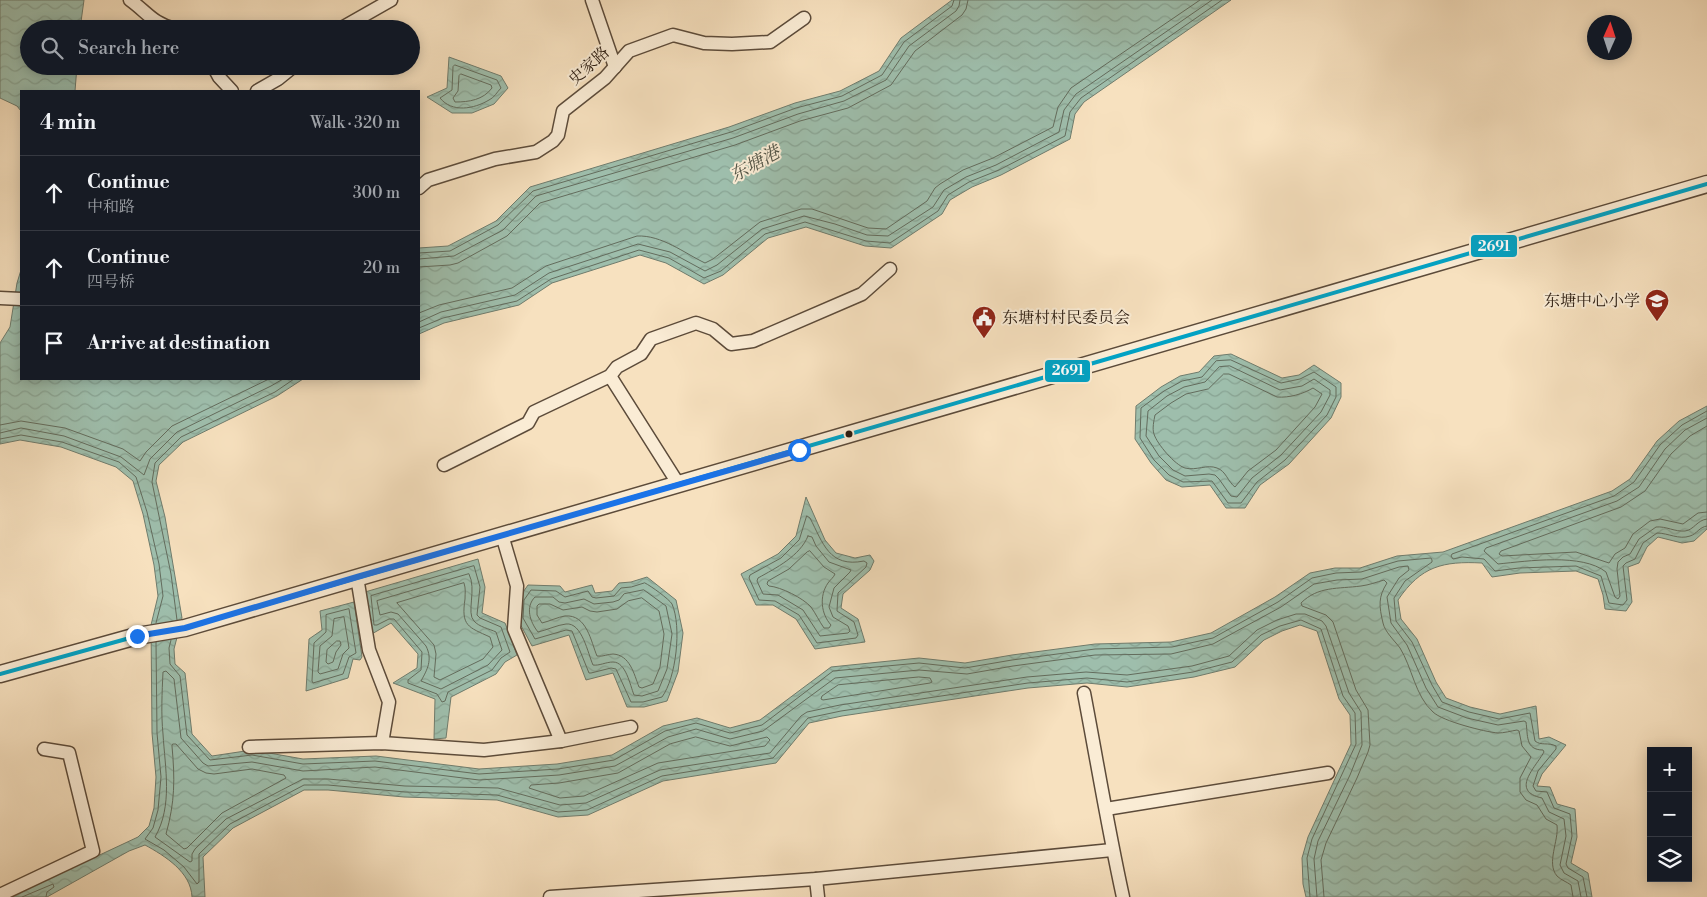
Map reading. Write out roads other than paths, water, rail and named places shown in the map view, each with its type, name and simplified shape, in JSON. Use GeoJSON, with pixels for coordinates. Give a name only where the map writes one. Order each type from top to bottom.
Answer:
{"type":"FeatureCollection","features":[{"type":"Feature","properties":{"kind":"street"},"geometry":{"type":"LineString","coordinates":[[130,0],[153,20]]}},
{"type":"Feature","properties":{"kind":"street"},"geometry":{"type":"LineString","coordinates":[[356,20],[391,0]]}},
{"type":"Feature","properties":{"kind":"street"},"geometry":{"type":"LineString","coordinates":[[592,0],[615,67]]}},
{"type":"Feature","properties":{"kind":"street","name":"史家路"},"geometry":{"type":"LineString","coordinates":[[420,187],[428,180],[495,158],[536,152],[553,142],[558,135],[562,111],[605,78],[629,51],[673,35],[704,43],[770,42],[804,18]]}},
{"type":"Feature","properties":{"kind":"street"},"geometry":{"type":"LineString","coordinates":[[218,75],[231,90]]}},
{"type":"Feature","properties":{"kind":"street"},"geometry":{"type":"LineString","coordinates":[[259,90],[282,75]]}},
{"type":"Feature","properties":{"kind":"street"},"geometry":{"type":"LineString","coordinates":[[0,674],[137,636],[185,628],[1707,184]]}},
{"type":"Feature","properties":{"kind":"street"},"geometry":{"type":"LineString","coordinates":[[444,465],[528,424],[534,412],[610,376],[617,367],[641,354],[651,339],[696,323],[713,329],[731,344],[753,341],[862,294],[890,269]]}},
{"type":"Feature","properties":{"kind":"street"},"geometry":{"type":"LineString","coordinates":[[0,298],[20,299]]}},
{"type":"Feature","properties":{"kind":"street"},"geometry":{"type":"LineString","coordinates":[[610,376],[679,485]]}},
{"type":"Feature","properties":{"kind":"street"},"geometry":{"type":"LineString","coordinates":[[502,535],[517,586],[514,629],[561,740]]}},
{"type":"Feature","properties":{"kind":"street"},"geometry":{"type":"LineString","coordinates":[[357,577],[369,650],[389,702],[382,743]]}},
{"type":"Feature","properties":{"kind":"street"},"geometry":{"type":"LineString","coordinates":[[1084,693],[1112,850],[1123,897]]}},
{"type":"Feature","properties":{"kind":"street"},"geometry":{"type":"LineString","coordinates":[[249,747],[382,743],[484,750],[561,740],[631,727]]}},
{"type":"Feature","properties":{"kind":"street"},"geometry":{"type":"LineString","coordinates":[[0,895],[93,851],[69,753],[44,749]]}},
{"type":"Feature","properties":{"kind":"street"},"geometry":{"type":"LineString","coordinates":[[1106,809],[1328,772]]}},
{"type":"Feature","properties":{"kind":"street"},"geometry":{"type":"LineString","coordinates":[[550,897],[816,879],[1112,850]]}},
{"type":"Feature","properties":{"kind":"street"},"geometry":{"type":"LineString","coordinates":[[816,879],[818,897]]}},
{"type":"Feature","properties":{"kind":"water"},"geometry":{"type":"Polygon","coordinates":[[[0,0],[84,0],[81,20],[20,20],[20,75],[76,75],[75,90],[20,90],[20,110],[17,106],[0,98],[0,0]]]}},
{"type":"Feature","properties":{"kind":"water","name":"东塘港"},"geometry":{"type":"Polygon","coordinates":[[[952,0],[1231,0],[1084,102],[1075,114],[1070,139],[1001,175],[972,187],[950,200],[942,214],[891,248],[865,246],[806,227],[768,238],[723,275],[704,284],[666,263],[640,255],[552,283],[519,305],[444,323],[420,334],[420,248],[448,246],[496,221],[530,187],[729,127],[795,103],[840,91],[879,71],[901,38],[952,0]]]}},
{"type":"Feature","properties":{"kind":"water"},"geometry":{"type":"Polygon","coordinates":[[[449,57],[501,76],[508,88],[494,104],[472,113],[452,113],[427,97],[447,88],[449,57]]]}},
{"type":"Feature","properties":{"kind":"water"},"geometry":{"type":"Polygon","coordinates":[[[20,273],[20,380],[301,380],[277,396],[183,442],[159,465],[156,481],[165,517],[182,618],[174,649],[175,664],[185,673],[192,734],[212,756],[252,750],[303,759],[376,756],[479,769],[557,764],[612,755],[663,726],[697,718],[730,728],[760,720],[831,667],[919,658],[965,663],[1095,644],[1171,642],[1211,633],[1275,597],[1310,573],[1335,568],[1360,568],[1397,556],[1443,552],[1612,491],[1630,479],[1657,441],[1679,421],[1707,406],[1707,529],[1694,541],[1682,543],[1658,537],[1647,547],[1639,563],[1628,567],[1632,602],[1626,611],[1605,609],[1598,579],[1576,571],[1520,573],[1492,577],[1482,563],[1456,563],[1434,568],[1415,580],[1398,600],[1401,619],[1417,639],[1436,682],[1446,698],[1470,707],[1500,714],[1536,706],[1539,739],[1549,737],[1566,745],[1542,774],[1537,786],[1550,787],[1557,804],[1575,809],[1577,837],[1571,863],[1588,873],[1592,897],[1306,897],[1303,884],[1302,858],[1308,837],[1351,744],[1350,715],[1339,699],[1317,631],[1300,625],[1264,640],[1235,667],[1194,677],[1127,687],[1087,683],[1028,688],[842,716],[809,723],[776,763],[663,781],[588,815],[558,817],[497,800],[404,797],[328,790],[304,790],[233,828],[203,857],[205,897],[192,897],[191,888],[182,872],[161,854],[145,845],[129,851],[47,897],[10,897],[138,837],[149,826],[154,808],[156,777],[152,733],[151,625],[158,596],[154,565],[143,514],[133,481],[116,467],[61,447],[20,440],[0,444],[0,343],[10,327],[20,273]]]}},
{"type":"Feature","properties":{"kind":"water"},"geometry":{"type":"Polygon","coordinates":[[[1231,354],[1282,378],[1299,375],[1314,365],[1341,383],[1341,397],[1331,418],[1289,464],[1260,485],[1245,508],[1226,508],[1210,485],[1182,487],[1166,480],[1151,463],[1135,439],[1136,406],[1161,387],[1180,376],[1199,372],[1214,356],[1231,354]]]}},
{"type":"Feature","properties":{"kind":"water"},"geometry":{"type":"Polygon","coordinates":[[[806,497],[825,540],[836,553],[855,558],[870,555],[874,561],[870,570],[843,594],[841,608],[858,619],[865,642],[815,649],[796,619],[773,605],[756,605],[741,574],[778,554],[796,536],[806,497]]]}},
{"type":"Feature","properties":{"kind":"water"},"geometry":{"type":"Polygon","coordinates":[[[478,559],[485,587],[482,613],[505,623],[517,655],[505,662],[496,674],[451,697],[446,738],[434,739],[435,699],[393,683],[417,668],[418,654],[391,623],[370,635],[365,592],[478,559]]]}},
{"type":"Feature","properties":{"kind":"water"},"geometry":{"type":"Polygon","coordinates":[[[647,577],[676,600],[683,633],[678,672],[667,701],[644,707],[627,707],[613,673],[586,680],[569,635],[532,646],[518,620],[519,598],[528,585],[560,586],[565,592],[592,585],[595,593],[612,591],[619,583],[631,582],[647,577]]]}},
{"type":"Feature","properties":{"kind":"water"},"geometry":{"type":"Polygon","coordinates":[[[354,602],[362,657],[360,660],[353,659],[348,678],[306,691],[309,639],[322,630],[320,611],[354,602]]]}},
{"type":"Feature","properties":{"kind":"place","name":"东塘中心小学"},"geometry":{"type":"Point","coordinates":[1657,322]}},
{"type":"Feature","properties":{"kind":"place","name":"东塘村村民委员会"},"geometry":{"type":"Point","coordinates":[984,339]}}]}
